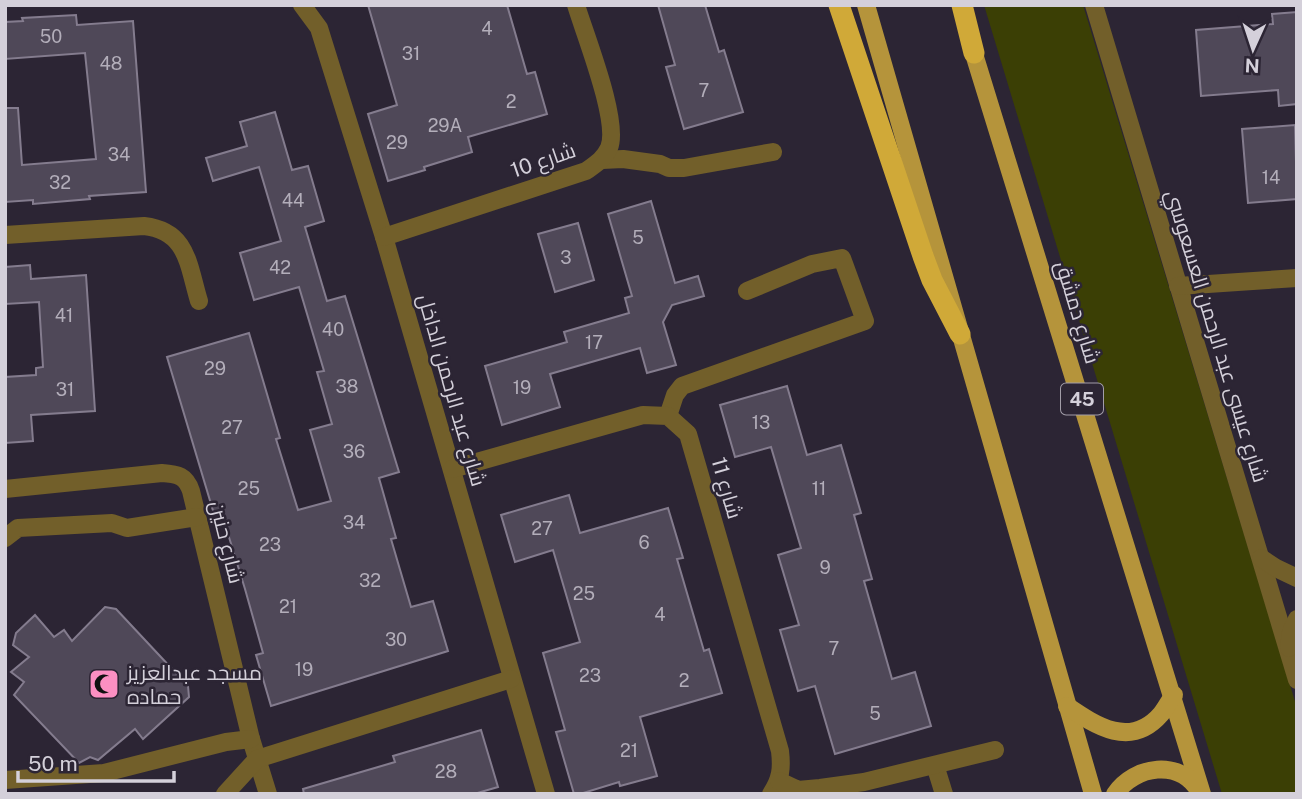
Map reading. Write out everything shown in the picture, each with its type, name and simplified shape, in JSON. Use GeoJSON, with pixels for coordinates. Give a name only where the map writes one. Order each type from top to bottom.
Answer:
{"type":"FeatureCollection","features":[{"type":"Feature","properties":{"kind":"highway"},"geometry":{"type":"LineString","coordinates":[[839,5],[932,280],[960,334]]}},
{"type":"Feature","properties":{"kind":"highway"},"geometry":{"type":"LineString","coordinates":[[960,5],[974,53]]}},
{"type":"Feature","properties":{"kind":"main road"},"geometry":{"type":"LineString","coordinates":[[866,5],[1093,794]]}},
{"type":"Feature","properties":{"kind":"main road","name":"شارع دمشق"},"geometry":{"type":"LineString","coordinates":[[974,53],[1174,695],[1202,794]]}},
{"type":"Feature","properties":{"kind":"main road"},"geometry":{"type":"LineString","coordinates":[[1067,706],[1101,728],[1127,732],[1152,722],[1174,695]]}},
{"type":"Feature","properties":{"kind":"main road"},"geometry":{"type":"LineString","coordinates":[[1115,794],[1131,777],[1156,769],[1182,774],[1194,781],[1202,794]]}},
{"type":"Feature","properties":{"kind":"street","name":"شارع عبد الرحمن الداخل"},"geometry":{"type":"LineString","coordinates":[[302,5],[319,28],[384,237],[546,794]]}},
{"type":"Feature","properties":{"kind":"street","name":"شارع 10"},"geometry":{"type":"LineString","coordinates":[[384,237],[586,171],[602,160],[610,146],[610,115],[576,5]]}},
{"type":"Feature","properties":{"kind":"street","name":"شارع عيسى عبد الرحمن العسعوسي"},"geometry":{"type":"LineString","coordinates":[[1094,5],[1297,680]]}},
{"type":"Feature","properties":{"kind":"street"},"geometry":{"type":"LineString","coordinates":[[602,160],[623,159],[660,164],[669,168],[684,168],[773,152]]}},
{"type":"Feature","properties":{"kind":"street"},"geometry":{"type":"LineString","coordinates":[[5,235],[155,227],[166,231],[183,246],[199,301]]}},
{"type":"Feature","properties":{"kind":"street"},"geometry":{"type":"LineString","coordinates":[[452,468],[643,415],[668,416],[675,395],[682,386],[865,321],[842,258],[811,264],[747,292]]}},
{"type":"Feature","properties":{"kind":"street"},"geometry":{"type":"LineString","coordinates":[[1178,286],[1297,278]]}},
{"type":"Feature","properties":{"kind":"street","name":"شارع 11"},"geometry":{"type":"LineString","coordinates":[[668,416],[688,434],[780,751],[782,768],[775,787]]}},
{"type":"Feature","properties":{"kind":"street","name":"شارع حنين"},"geometry":{"type":"LineString","coordinates":[[5,489],[162,473],[175,473],[183,477],[188,483],[251,739],[268,794]]}},
{"type":"Feature","properties":{"kind":"street"},"geometry":{"type":"LineString","coordinates":[[5,538],[18,528],[112,523],[127,528],[197,517]]}},
{"type":"Feature","properties":{"kind":"street"},"geometry":{"type":"LineString","coordinates":[[1261,558],[1297,578]]}},
{"type":"Feature","properties":{"kind":"street"},"geometry":{"type":"LineString","coordinates":[[1288,651],[1291,632],[1297,619]]}},
{"type":"Feature","properties":{"kind":"street"},"geometry":{"type":"LineString","coordinates":[[225,794],[257,759],[511,679]]}},
{"type":"Feature","properties":{"kind":"street"},"geometry":{"type":"LineString","coordinates":[[5,780],[104,773],[226,742],[251,739]]}},
{"type":"Feature","properties":{"kind":"street"},"geometry":{"type":"LineString","coordinates":[[775,787],[798,790],[864,782],[995,750]]}},
{"type":"Feature","properties":{"kind":"street"},"geometry":{"type":"LineString","coordinates":[[935,765],[944,794]]}},
{"type":"Feature","properties":{"kind":"green space"},"geometry":{"type":"Polygon","coordinates":[[[984,5],[1083,5],[1297,708],[1297,794],[1222,794],[984,5]]]}},
{"type":"Feature","properties":{"kind":"building"},"geometry":{"type":"Polygon","coordinates":[[[368,5],[507,5],[527,74],[535,72],[547,114],[468,137],[472,152],[388,181],[368,114],[397,105],[368,5]]]}},
{"type":"Feature","properties":{"kind":"building"},"geometry":{"type":"Polygon","coordinates":[[[658,5],[705,5],[719,52],[724,50],[743,112],[684,129],[666,67],[675,65],[658,5]]]}},
{"type":"Feature","properties":{"kind":"building"},"geometry":{"type":"Polygon","coordinates":[[[1297,12],[1297,104],[1279,106],[1278,90],[1201,96],[1196,30],[1273,24],[1272,14],[1297,12]]]}},
{"type":"Feature","properties":{"kind":"building"},"geometry":{"type":"Polygon","coordinates":[[[76,15],[77,25],[133,21],[146,192],[33,204],[33,200],[5,202],[5,108],[18,108],[22,165],[96,159],[85,53],[5,59],[5,22],[23,21],[22,18],[76,15]]]}},
{"type":"Feature","properties":{"kind":"building"},"geometry":{"type":"Polygon","coordinates":[[[275,112],[292,170],[308,166],[324,221],[305,227],[327,301],[345,296],[399,472],[379,478],[396,538],[391,539],[411,607],[433,601],[448,651],[271,706],[256,655],[263,653],[245,589],[224,521],[217,524],[167,357],[249,333],[280,438],[276,439],[298,510],[331,501],[310,430],[332,424],[317,372],[324,371],[299,287],[254,300],[240,253],[281,241],[259,167],[213,181],[206,158],[247,146],[240,122],[275,112]]]}},
{"type":"Feature","properties":{"kind":"building"},"geometry":{"type":"Polygon","coordinates":[[[1295,125],[1297,199],[1248,203],[1242,129],[1295,125]]]}},
{"type":"Feature","properties":{"kind":"building"},"geometry":{"type":"Polygon","coordinates":[[[651,201],[675,283],[698,276],[704,296],[672,305],[663,322],[676,365],[647,373],[640,348],[550,374],[560,407],[502,425],[485,366],[567,342],[564,332],[629,313],[625,298],[632,296],[608,214],[651,201]]]}},
{"type":"Feature","properties":{"kind":"building"},"geometry":{"type":"Polygon","coordinates":[[[578,223],[594,280],[555,292],[538,234],[578,223]]]}},
{"type":"Feature","properties":{"kind":"building"},"geometry":{"type":"Polygon","coordinates":[[[30,265],[31,279],[86,275],[95,411],[31,415],[33,441],[5,443],[5,377],[36,375],[36,368],[43,367],[39,302],[5,304],[5,267],[30,265]]]}},
{"type":"Feature","properties":{"kind":"building"},"geometry":{"type":"Polygon","coordinates":[[[787,386],[807,455],[841,445],[861,513],[854,515],[872,579],[864,581],[892,679],[915,672],[931,726],[835,754],[815,686],[798,691],[780,630],[799,625],[778,555],[801,548],[771,447],[735,457],[720,405],[787,386]]]}},
{"type":"Feature","properties":{"kind":"building"},"geometry":{"type":"Polygon","coordinates":[[[569,495],[580,533],[668,508],[683,558],[677,559],[704,651],[709,649],[722,693],[640,717],[657,776],[620,786],[619,782],[580,794],[574,794],[556,732],[565,730],[543,653],[580,642],[553,550],[515,562],[501,515],[569,495]]]}},
{"type":"Feature","properties":{"kind":"building","name":"مسجد عبدالعزيز حماده"},"geometry":{"type":"Polygon","coordinates":[[[105,607],[116,609],[188,686],[189,697],[143,739],[135,729],[98,760],[90,757],[79,763],[14,695],[24,682],[11,672],[29,657],[13,645],[16,633],[35,615],[54,637],[64,630],[72,641],[105,607]]]}},
{"type":"Feature","properties":{"kind":"building"},"geometry":{"type":"Polygon","coordinates":[[[481,730],[498,787],[474,794],[304,794],[303,789],[395,762],[393,756],[481,730]]]}},
{"type":"Feature","properties":{"kind":"place","name":"مسجد عبدالعزيز حماده"},"geometry":{"type":"Point","coordinates":[104,684]}}]}
